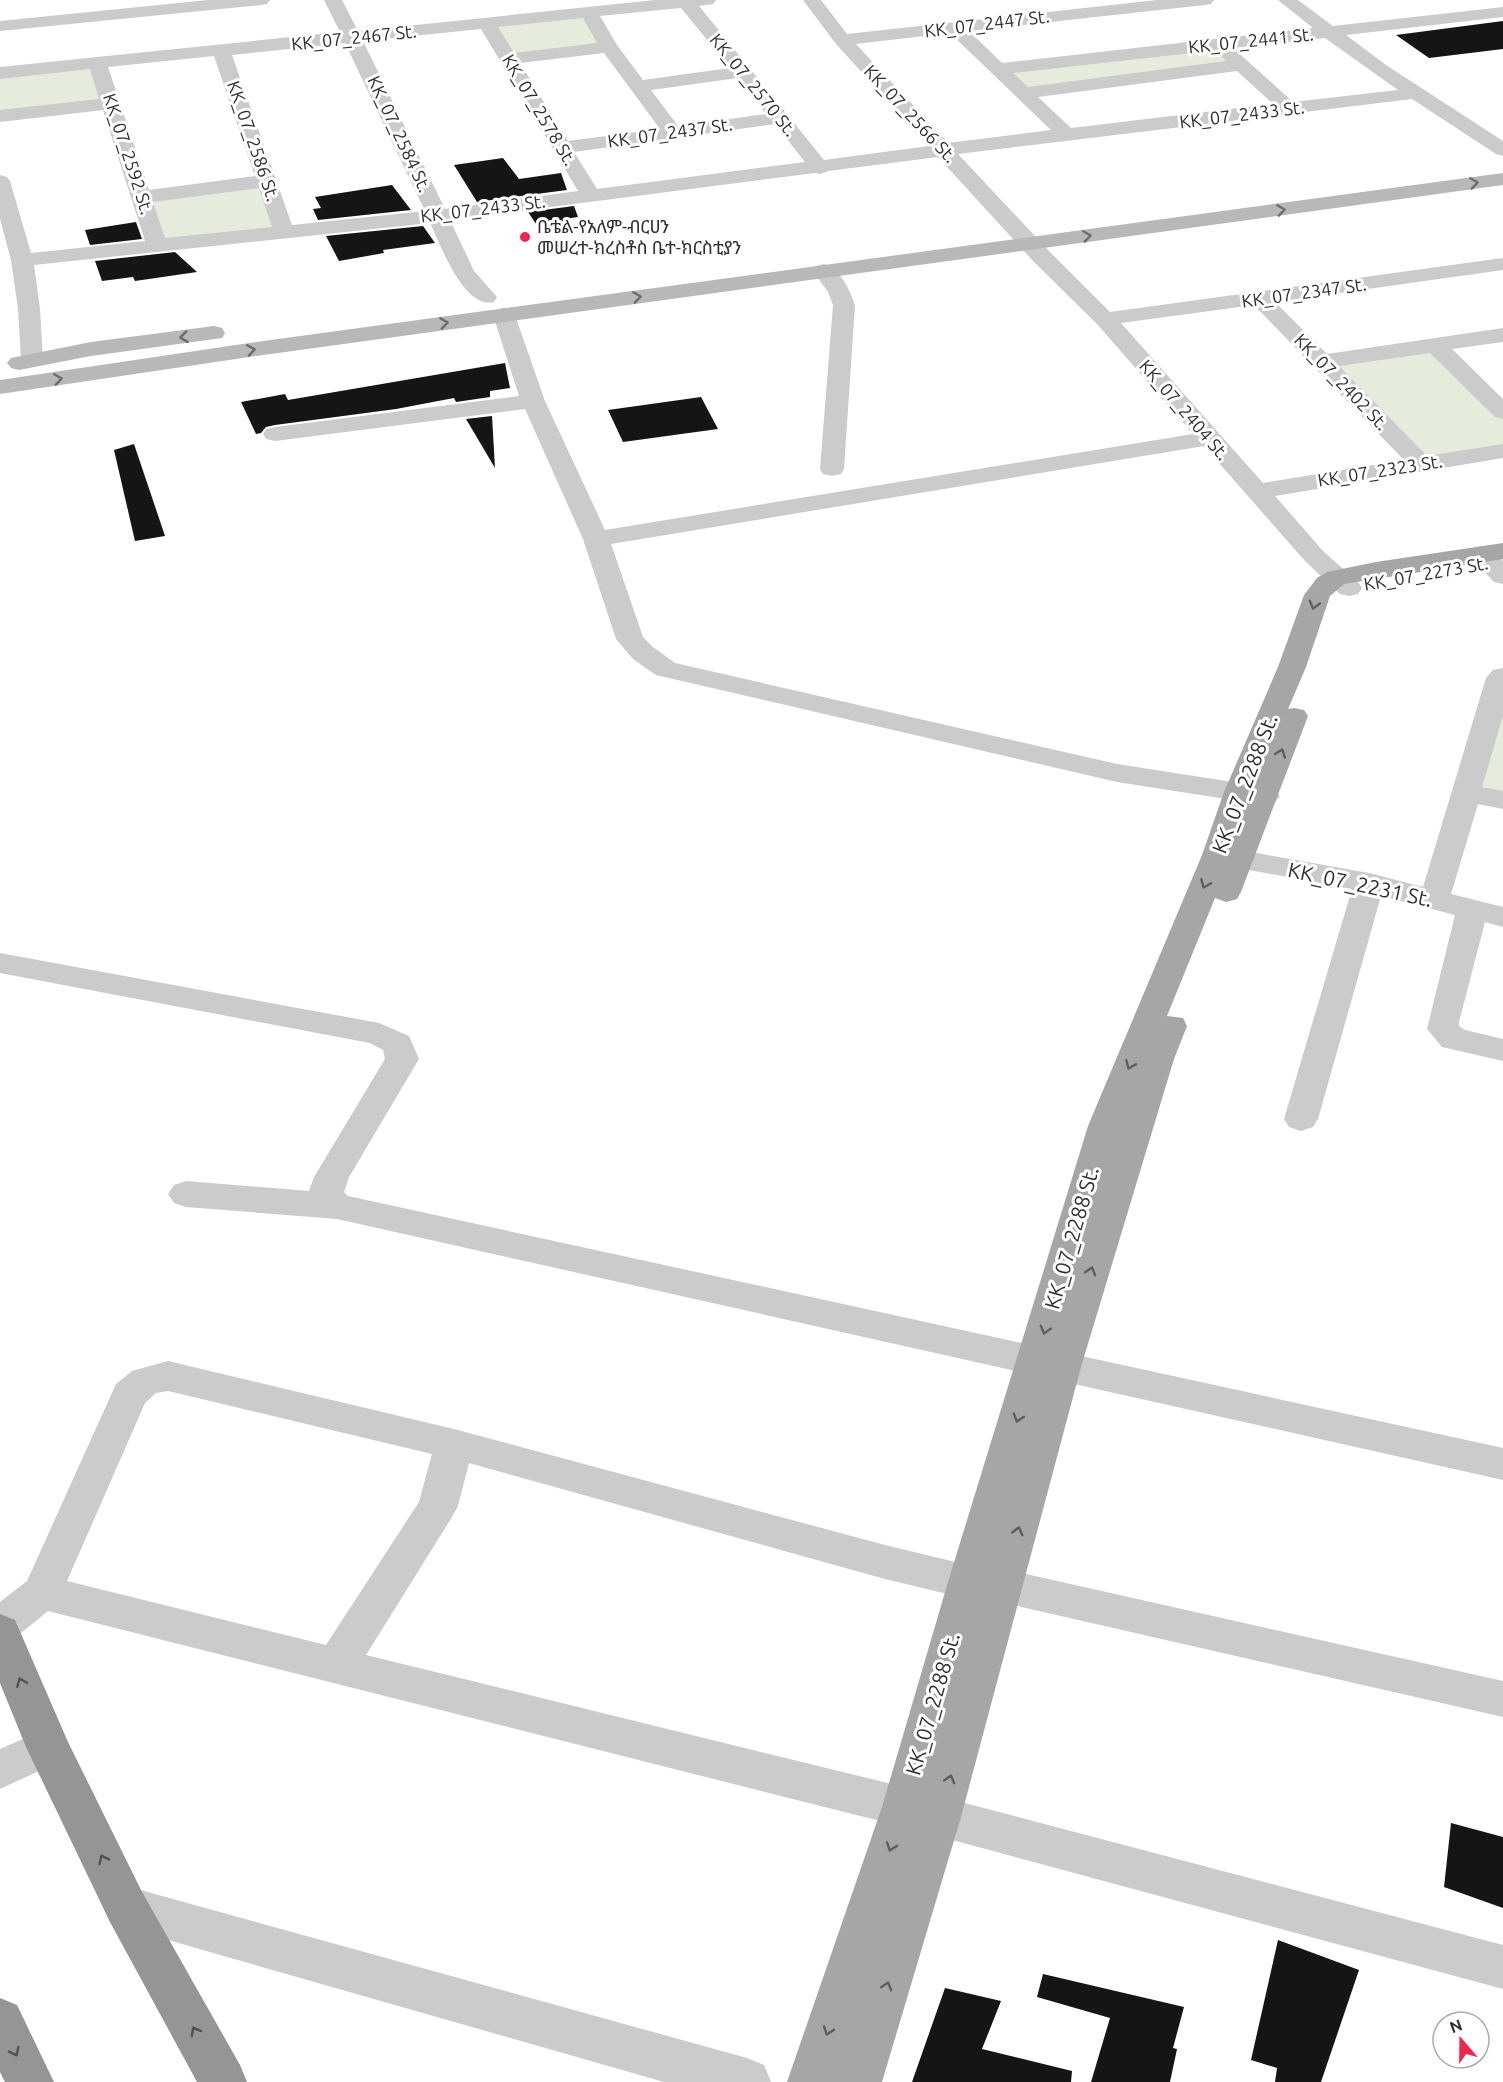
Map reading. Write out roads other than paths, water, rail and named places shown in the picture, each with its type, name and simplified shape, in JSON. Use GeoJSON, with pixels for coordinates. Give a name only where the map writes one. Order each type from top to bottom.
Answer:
{"type":"FeatureCollection","features":[{"type":"Feature","properties":{"kind":"highway"},"geometry":{"type":"LineString","coordinates":[[0,1632],[48,1747],[126,1907],[223,2082]]}},
{"type":"Feature","properties":{"kind":"highway"},"geometry":{"type":"LineString","coordinates":[[0,2021],[30,2082]]}},
{"type":"Feature","properties":{"kind":"main road"},"geometry":{"type":"LineString","coordinates":[[1342,583],[1376,570],[1496,561]]}},
{"type":"Feature","properties":{"kind":"main road","name":"KK_07_2288 St."},"geometry":{"type":"LineString","coordinates":[[858,2082],[921,1812],[1049,1364],[1252,794],[1340,601],[1342,583]]}},
{"type":"Feature","properties":{"kind":"main road","name":"KK_07_2288 St."},"geometry":{"type":"LineString","coordinates":[[811,2082],[921,1812]]}},
{"type":"Feature","properties":{"kind":"street"},"geometry":{"type":"LineString","coordinates":[[0,26],[206,3],[261,0]]}},
{"type":"Feature","properties":{"kind":"street","name":"KK_07_2584 St."},"geometry":{"type":"LineString","coordinates":[[333,0],[354,38],[464,273],[486,297]]}},
{"type":"Feature","properties":{"kind":"street","name":"KK_07_2467 St."},"geometry":{"type":"LineString","coordinates":[[0,74],[97,62],[222,52],[707,0]]}},
{"type":"Feature","properties":{"kind":"street"},"geometry":{"type":"LineString","coordinates":[[812,0],[820,0]]}},
{"type":"Feature","properties":{"kind":"street","name":"KK_07_2566 St."},"geometry":{"type":"LineString","coordinates":[[812,0],[842,40],[1012,225],[1033,233]]}},
{"type":"Feature","properties":{"kind":"street"},"geometry":{"type":"LineString","coordinates":[[1076,14],[1089,0]]}},
{"type":"Feature","properties":{"kind":"street","name":"KK_07_2447 St."},"geometry":{"type":"LineString","coordinates":[[842,40],[1204,0]]}},
{"type":"Feature","properties":{"kind":"street"},"geometry":{"type":"LineString","coordinates":[[1287,0],[1379,69],[1503,150]]}},
{"type":"Feature","properties":{"kind":"street","name":"KK_07_2570 St."},"geometry":{"type":"LineString","coordinates":[[686,2],[820,168]]}},
{"type":"Feature","properties":{"kind":"street","name":"KK_07_2441 St."},"geometry":{"type":"LineString","coordinates":[[999,69],[1503,12]]}},
{"type":"Feature","properties":{"kind":"street"},"geometry":{"type":"LineString","coordinates":[[589,14],[609,47],[673,133]]}},
{"type":"Feature","properties":{"kind":"street","name":"KK_07_2578 St."},"geometry":{"type":"LineString","coordinates":[[487,24],[591,195]]}},
{"type":"Feature","properties":{"kind":"street"},"geometry":{"type":"LineString","coordinates":[[956,29],[1066,135]]}},
{"type":"Feature","properties":{"kind":"street"},"geometry":{"type":"LineString","coordinates":[[1218,45],[1290,109]]}},
{"type":"Feature","properties":{"kind":"street"},"geometry":{"type":"LineString","coordinates":[[507,58],[609,47]]}},
{"type":"Feature","properties":{"kind":"street","name":"KK_07_2586 St."},"geometry":{"type":"LineString","coordinates":[[222,52],[284,231]]}},
{"type":"Feature","properties":{"kind":"street","name":"KK_07_2592 St."},"geometry":{"type":"LineString","coordinates":[[97,62],[157,246]]}},
{"type":"Feature","properties":{"kind":"street"},"geometry":{"type":"LineString","coordinates":[[1024,93],[1242,65]]}},
{"type":"Feature","properties":{"kind":"street"},"geometry":{"type":"LineString","coordinates":[[637,86],[742,72]]}},
{"type":"Feature","properties":{"kind":"street","name":"KK_07_2433 St."},"geometry":{"type":"LineString","coordinates":[[22,260],[436,216],[820,168],[944,150],[1417,93]]}},
{"type":"Feature","properties":{"kind":"street"},"geometry":{"type":"LineString","coordinates":[[0,116],[112,103]]}},
{"type":"Feature","properties":{"kind":"street","name":"KK_07_2437 St."},"geometry":{"type":"LineString","coordinates":[[561,148],[779,118]]}},
{"type":"Feature","properties":{"kind":"street"},"geometry":{"type":"LineString","coordinates":[[1070,218],[1503,163]]}},
{"type":"Feature","properties":{"kind":"street"},"geometry":{"type":"LineString","coordinates":[[0,387],[824,271],[1033,233],[1503,179]]}},
{"type":"Feature","properties":{"kind":"street"},"geometry":{"type":"LineString","coordinates":[[0,181],[22,260],[32,360]]}},
{"type":"Feature","properties":{"kind":"street"},"geometry":{"type":"LineString","coordinates":[[142,197],[267,181]]}},
{"type":"Feature","properties":{"kind":"street"},"geometry":{"type":"LineString","coordinates":[[932,236],[1012,225]]}},
{"type":"Feature","properties":{"kind":"street","name":"KK_07_2404 St."},"geometry":{"type":"LineString","coordinates":[[1033,233],[1104,320],[1256,492],[1342,583]]}},
{"type":"Feature","properties":{"kind":"street"},"geometry":{"type":"LineString","coordinates":[[439,303],[777,257]]}},
{"type":"Feature","properties":{"kind":"street","name":"KK_07_2347 St."},"geometry":{"type":"LineString","coordinates":[[1104,320],[1503,264]]}},
{"type":"Feature","properties":{"kind":"street"},"geometry":{"type":"LineString","coordinates":[[824,271],[838,291],[844,305],[832,470]]}},
{"type":"Feature","properties":{"kind":"street","name":"KK_07_2402 St."},"geometry":{"type":"LineString","coordinates":[[1260,299],[1421,464]]}},
{"type":"Feature","properties":{"kind":"street"},"geometry":{"type":"LineString","coordinates":[[504,315],[534,401],[596,539],[630,639],[643,653],[666,669],[1118,774],[1252,794]]}},
{"type":"Feature","properties":{"kind":"street"},"geometry":{"type":"LineString","coordinates":[[0,368],[91,349],[239,330]]}},
{"type":"Feature","properties":{"kind":"street"},"geometry":{"type":"LineString","coordinates":[[1320,362],[1503,335]]}},
{"type":"Feature","properties":{"kind":"street"},"geometry":{"type":"LineString","coordinates":[[1435,345],[1503,412]]}},
{"type":"Feature","properties":{"kind":"street"},"geometry":{"type":"LineString","coordinates":[[275,434],[534,401]]}},
{"type":"Feature","properties":{"kind":"street"},"geometry":{"type":"LineString","coordinates":[[596,539],[1210,438]]}},
{"type":"Feature","properties":{"kind":"street","name":"KK_07_2323 St."},"geometry":{"type":"LineString","coordinates":[[1256,492],[1503,451]]}},
{"type":"Feature","properties":{"kind":"street"},"geometry":{"type":"LineString","coordinates":[[1434,901],[1500,678],[1503,676]]}},
{"type":"Feature","properties":{"kind":"street"},"geometry":{"type":"LineString","coordinates":[[1467,793],[1503,800]]}},
{"type":"Feature","properties":{"kind":"street","name":"KK_07_2231 St."},"geometry":{"type":"LineString","coordinates":[[1228,858],[1369,883],[1472,911],[1503,917]]}},
{"type":"Feature","properties":{"kind":"street"},"geometry":{"type":"LineString","coordinates":[[1301,1119],[1369,883]]}},
{"type":"Feature","properties":{"kind":"street"},"geometry":{"type":"LineString","coordinates":[[1472,911],[1443,1029],[1454,1039],[1503,1050]]}},
{"type":"Feature","properties":{"kind":"street"},"geometry":{"type":"LineString","coordinates":[[0,963],[379,1034],[397,1044],[402,1059],[332,1176],[325,1196],[337,1206]]}},
{"type":"Feature","properties":{"kind":"street"},"geometry":{"type":"LineString","coordinates":[[186,1194],[337,1206],[1503,1464]]}},
{"type":"Feature","properties":{"kind":"street"},"geometry":{"type":"LineString","coordinates":[[0,1626],[42,1592],[130,1394],[145,1381],[168,1376],[454,1444],[885,1562],[1503,1699]]}},
{"type":"Feature","properties":{"kind":"street"},"geometry":{"type":"LineString","coordinates":[[336,1666],[438,1506],[454,1444]]}},
{"type":"Feature","properties":{"kind":"street"},"geometry":{"type":"LineString","coordinates":[[42,1592],[921,1812],[1503,1967]]}},
{"type":"Feature","properties":{"kind":"street"},"geometry":{"type":"LineString","coordinates":[[0,1770],[48,1747]]}},
{"type":"Feature","properties":{"kind":"street"},"geometry":{"type":"LineString","coordinates":[[126,1907],[747,2082]]}},
{"type":"Feature","properties":{"kind":"place","name":"ቤቴል-የአለም-ብርሀን መሠረተ-ክረስቶስ ቤተ-ክርስቲያን"},"geometry":{"type":"Point","coordinates":[525,237]}}]}
